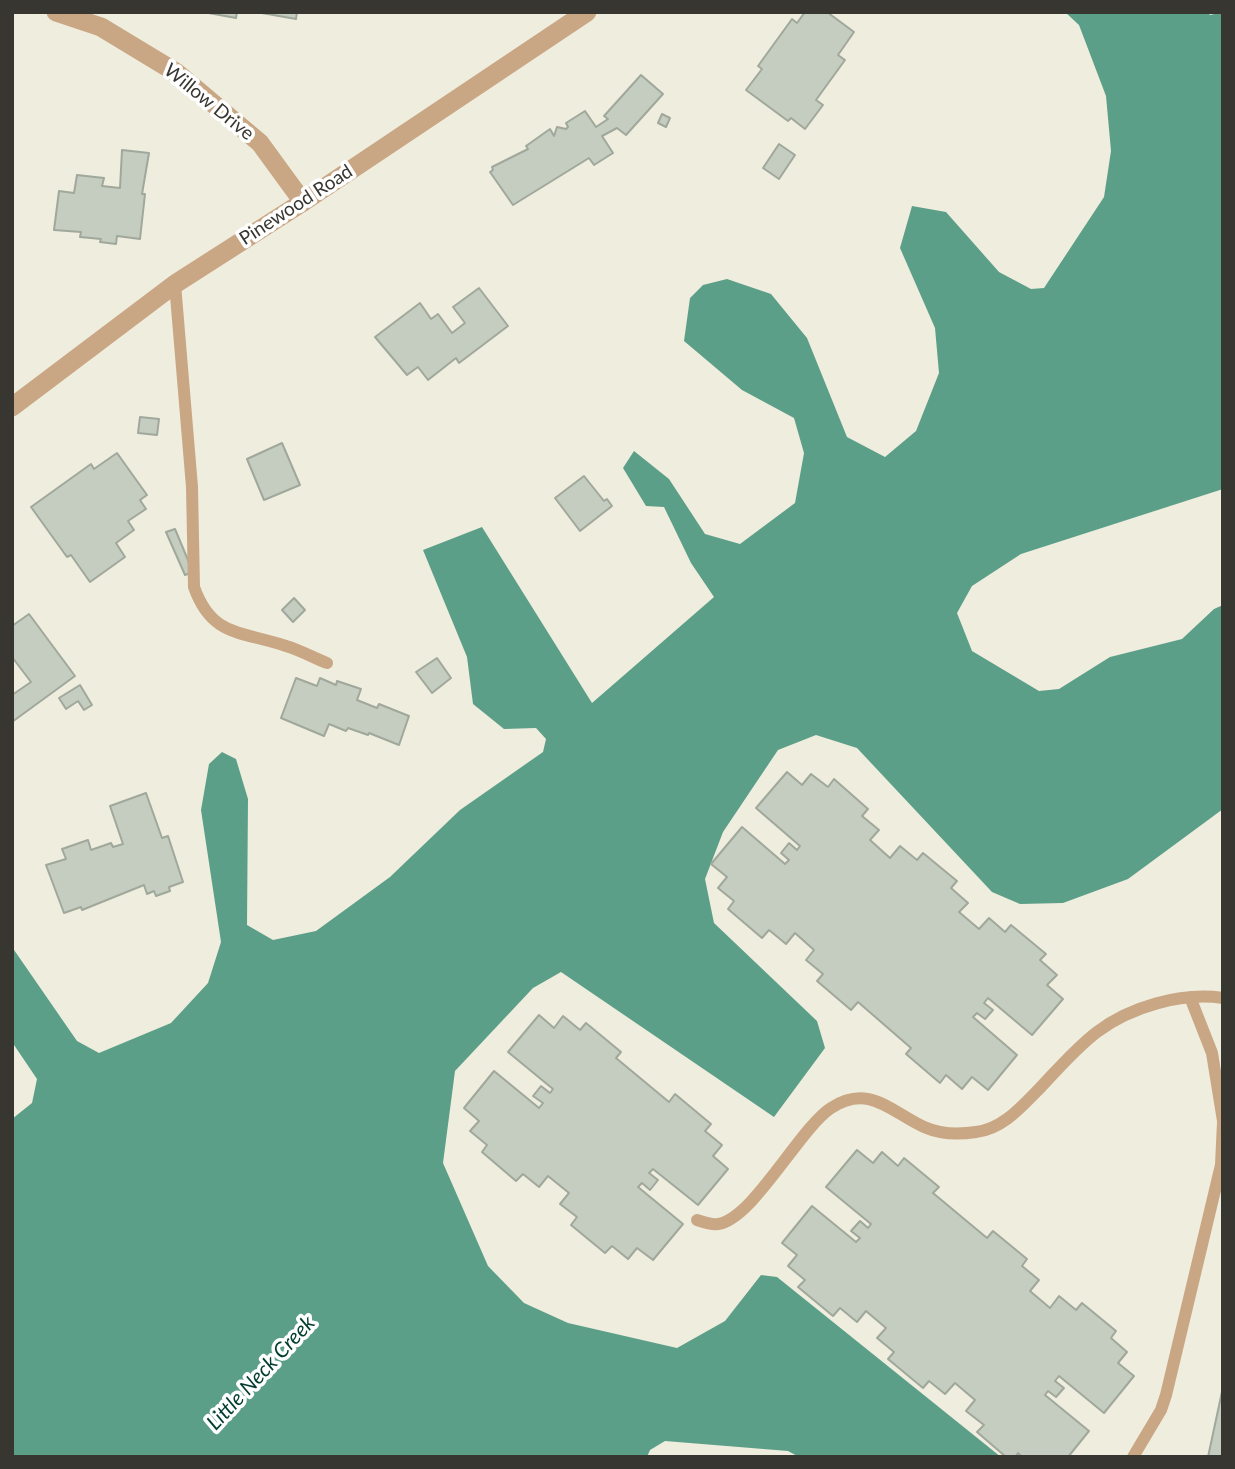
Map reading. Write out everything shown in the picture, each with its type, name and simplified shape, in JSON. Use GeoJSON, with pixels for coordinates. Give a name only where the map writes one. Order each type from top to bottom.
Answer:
{"type":"FeatureCollection","features":[{"type":"Feature","properties":{"kind":"street","name":"Willow Drive"},"geometry":{"type":"LineString","coordinates":[[56,12],[102,27],[177,73],[260,143],[303,202]]}},
{"type":"Feature","properties":{"kind":"street","name":"Pinewood Road"},"geometry":{"type":"LineString","coordinates":[[12,407],[175,284],[587,12]]}},
{"type":"Feature","properties":{"kind":"lane"},"geometry":{"type":"LineString","coordinates":[[175,284],[192,487],[194,587],[200,602],[211,618],[223,628],[286,645],[327,663]]}},
{"type":"Feature","properties":{"kind":"lane"},"geometry":{"type":"LineString","coordinates":[[697,1220],[716,1225],[730,1220],[755,1196],[824,1114],[848,1100],[866,1098],[881,1101],[934,1131],[952,1134],[979,1132],[1000,1124],[1020,1108],[1080,1046],[1100,1030],[1125,1016],[1162,1002],[1190,997],[1223,998]]}},
{"type":"Feature","properties":{"kind":"lane"},"geometry":{"type":"LineString","coordinates":[[1133,1457],[1161,1410],[1166,1395],[1221,1165],[1223,1122],[1212,1053],[1190,997]]}},
{"type":"Feature","properties":{"kind":"water","name":"Little Neck Creek"},"geometry":{"type":"Polygon","coordinates":[[[1065,12],[1208,12],[1210,15],[1223,12],[1223,489],[1021,554],[972,586],[957,613],[972,651],[1039,691],[1059,689],[1110,657],[1182,639],[1214,609],[1223,605],[1223,809],[1128,879],[1063,903],[1020,904],[992,892],[857,748],[816,735],[778,750],[723,832],[705,879],[714,923],[817,1021],[825,1048],[774,1117],[561,972],[533,988],[455,1071],[443,1163],[488,1266],[524,1303],[568,1323],[677,1348],[725,1321],[761,1275],[777,1277],[1001,1457],[799,1457],[788,1451],[665,1441],[650,1450],[647,1457],[12,1457],[12,1119],[32,1103],[37,1079],[12,1042],[12,947],[77,1041],[99,1053],[171,1023],[208,983],[221,942],[201,810],[209,764],[222,752],[236,759],[248,799],[247,925],[273,940],[316,931],[390,877],[460,810],[543,752],[546,739],[536,728],[504,729],[473,704],[467,657],[423,550],[482,527],[592,703],[714,597],[691,563],[664,507],[646,506],[623,468],[634,451],[669,479],[705,534],[740,544],[795,503],[804,453],[794,418],[742,390],[684,341],[690,298],[703,285],[727,279],[771,294],[807,338],[847,437],[885,457],[916,431],[939,373],[935,328],[900,248],[912,206],[946,212],[999,272],[1031,289],[1044,288],[1104,197],[1111,151],[1106,96],[1079,25],[1065,12]]]}},
{"type":"Feature","properties":{"kind":"building"},"geometry":{"type":"Polygon","coordinates":[[[203,12],[237,12],[236,18],[203,12]]]}},
{"type":"Feature","properties":{"kind":"building"},"geometry":{"type":"Polygon","coordinates":[[[256,12],[297,12],[296,19],[256,12]]]}},
{"type":"Feature","properties":{"kind":"building"},"geometry":{"type":"Polygon","coordinates":[[[805,12],[827,12],[854,32],[838,55],[845,60],[816,100],[823,105],[805,129],[791,118],[788,121],[746,90],[762,69],[758,66],[792,19],[797,23],[805,12]]]}},
{"type":"Feature","properties":{"kind":"building"},"geometry":{"type":"Polygon","coordinates":[[[641,75],[663,94],[626,135],[617,128],[602,136],[613,153],[594,165],[589,158],[513,205],[490,172],[492,167],[528,149],[526,146],[550,129],[554,136],[557,127],[566,129],[566,123],[585,111],[596,127],[608,119],[604,116],[641,75]]]}},
{"type":"Feature","properties":{"kind":"building"},"geometry":{"type":"Polygon","coordinates":[[[662,114],[670,118],[666,127],[658,123],[662,114]]]}},
{"type":"Feature","properties":{"kind":"building"},"geometry":{"type":"Polygon","coordinates":[[[779,144],[795,155],[779,179],[763,168],[779,144]]]}},
{"type":"Feature","properties":{"kind":"building"},"geometry":{"type":"Polygon","coordinates":[[[122,150],[149,153],[142,194],[145,194],[140,239],[117,236],[116,244],[80,237],[81,232],[54,230],[59,191],[74,193],[77,175],[104,178],[102,186],[120,188],[122,150]]]}},
{"type":"Feature","properties":{"kind":"building"},"geometry":{"type":"Polygon","coordinates":[[[479,288],[508,326],[459,363],[456,358],[428,380],[418,367],[407,375],[375,337],[420,303],[431,319],[438,314],[452,333],[465,323],[453,307],[479,288]]]}},
{"type":"Feature","properties":{"kind":"building"},"geometry":{"type":"Polygon","coordinates":[[[140,417],[159,419],[157,435],[138,433],[140,417]]]}},
{"type":"Feature","properties":{"kind":"building"},"geometry":{"type":"Polygon","coordinates":[[[282,443],[300,485],[264,500],[247,459],[282,443]]]}},
{"type":"Feature","properties":{"kind":"building"},"geometry":{"type":"Polygon","coordinates":[[[117,453],[147,495],[140,500],[146,509],[128,521],[134,530],[116,543],[125,557],[90,582],[71,555],[67,557],[31,507],[91,464],[94,469],[117,453]]]}},
{"type":"Feature","properties":{"kind":"building"},"geometry":{"type":"Polygon","coordinates":[[[584,476],[604,501],[607,499],[612,506],[580,531],[555,498],[584,476]]]}},
{"type":"Feature","properties":{"kind":"building"},"geometry":{"type":"Polygon","coordinates":[[[175,529],[193,572],[185,575],[166,532],[175,529]]]}},
{"type":"Feature","properties":{"kind":"building"},"geometry":{"type":"Polygon","coordinates":[[[294,598],[305,610],[293,622],[282,610],[294,598]]]}},
{"type":"Feature","properties":{"kind":"building"},"geometry":{"type":"Polygon","coordinates":[[[29,614],[75,676],[12,722],[12,695],[31,682],[12,657],[12,626],[29,614]]]}},
{"type":"Feature","properties":{"kind":"building"},"geometry":{"type":"Polygon","coordinates":[[[437,658],[451,678],[432,693],[416,672],[437,658]]]}},
{"type":"Feature","properties":{"kind":"building"},"geometry":{"type":"Polygon","coordinates":[[[296,678],[317,686],[320,678],[336,685],[337,681],[361,689],[357,700],[377,708],[379,704],[409,716],[399,745],[369,733],[368,735],[348,728],[346,731],[329,724],[324,736],[281,718],[296,678]]]}},
{"type":"Feature","properties":{"kind":"building"},"geometry":{"type":"Polygon","coordinates":[[[80,685],[92,705],[84,710],[78,701],[66,709],[59,698],[80,685]]]}},
{"type":"Feature","properties":{"kind":"building"},"geometry":{"type":"Polygon","coordinates":[[[787,772],[802,785],[811,774],[828,787],[834,779],[868,809],[862,816],[879,830],[870,840],[890,858],[900,846],[917,860],[923,853],[957,881],[951,888],[968,903],[959,912],[979,929],[989,918],[1005,932],[1011,925],[1046,954],[1040,960],[1057,975],[1047,985],[1063,999],[1032,1035],[988,998],[984,1003],[993,1010],[985,1019],[977,1013],[973,1017],[1017,1055],[988,1090],[972,1077],[962,1089],[946,1075],[940,1083],[906,1054],[911,1048],[858,1002],[851,1010],[817,981],[823,974],[806,960],[814,950],[795,933],[786,944],[769,930],[762,938],[728,909],[734,901],[718,888],[727,877],[711,864],[742,827],[785,864],[789,860],[781,853],[789,843],[797,850],[800,846],[756,808],[787,772]]]}},
{"type":"Feature","properties":{"kind":"building"},"geometry":{"type":"Polygon","coordinates":[[[146,793],[162,838],[168,836],[183,882],[156,896],[154,891],[147,894],[144,885],[82,910],[81,907],[64,913],[46,865],[66,859],[62,849],[88,840],[91,850],[111,843],[113,847],[123,844],[110,806],[146,793]]]}},
{"type":"Feature","properties":{"kind":"building"},"geometry":{"type":"Polygon","coordinates":[[[539,1015],[554,1028],[563,1016],[580,1030],[586,1023],[621,1052],[616,1058],[669,1102],[675,1094],[711,1124],[705,1131],[722,1145],[713,1156],[728,1169],[698,1205],[653,1169],[649,1173],[658,1180],[650,1190],[642,1183],[638,1187],[683,1224],[653,1260],[637,1248],[628,1259],[612,1246],[605,1253],[571,1225],[577,1217],[560,1204],[569,1193],[548,1176],[539,1187],[523,1174],[516,1181],[482,1152],[487,1145],[470,1131],[479,1121],[464,1108],[494,1071],[539,1108],[543,1103],[533,1096],[541,1086],[550,1093],[553,1089],[508,1052],[539,1015]]]}},
{"type":"Feature","properties":{"kind":"building"},"geometry":{"type":"Polygon","coordinates":[[[857,1150],[873,1163],[882,1152],[898,1166],[904,1158],[939,1187],[933,1193],[987,1238],[993,1231],[1027,1259],[1022,1266],[1039,1280],[1030,1291],[1050,1308],[1059,1296],[1076,1310],[1082,1303],[1116,1331],[1111,1338],[1127,1352],[1118,1363],[1134,1376],[1104,1413],[1059,1376],[1055,1381],[1064,1388],[1056,1397],[1048,1391],[1045,1395],[1089,1431],[1068,1457],[1022,1457],[1018,1453],[1015,1457],[1006,1457],[977,1432],[984,1425],[966,1411],[975,1400],[955,1383],[945,1394],[929,1381],[923,1388],[888,1359],[894,1352],[877,1338],[886,1328],[866,1311],[857,1322],[840,1308],[833,1316],[798,1287],[805,1280],[788,1266],[797,1255],[782,1243],[812,1206],[856,1242],[860,1238],[851,1231],[860,1221],[868,1228],[871,1224],[826,1187],[857,1150]]]}},
{"type":"Feature","properties":{"kind":"building"},"geometry":{"type":"Polygon","coordinates":[[[1223,1387],[1223,1457],[1208,1457],[1223,1387]]]}}]}
